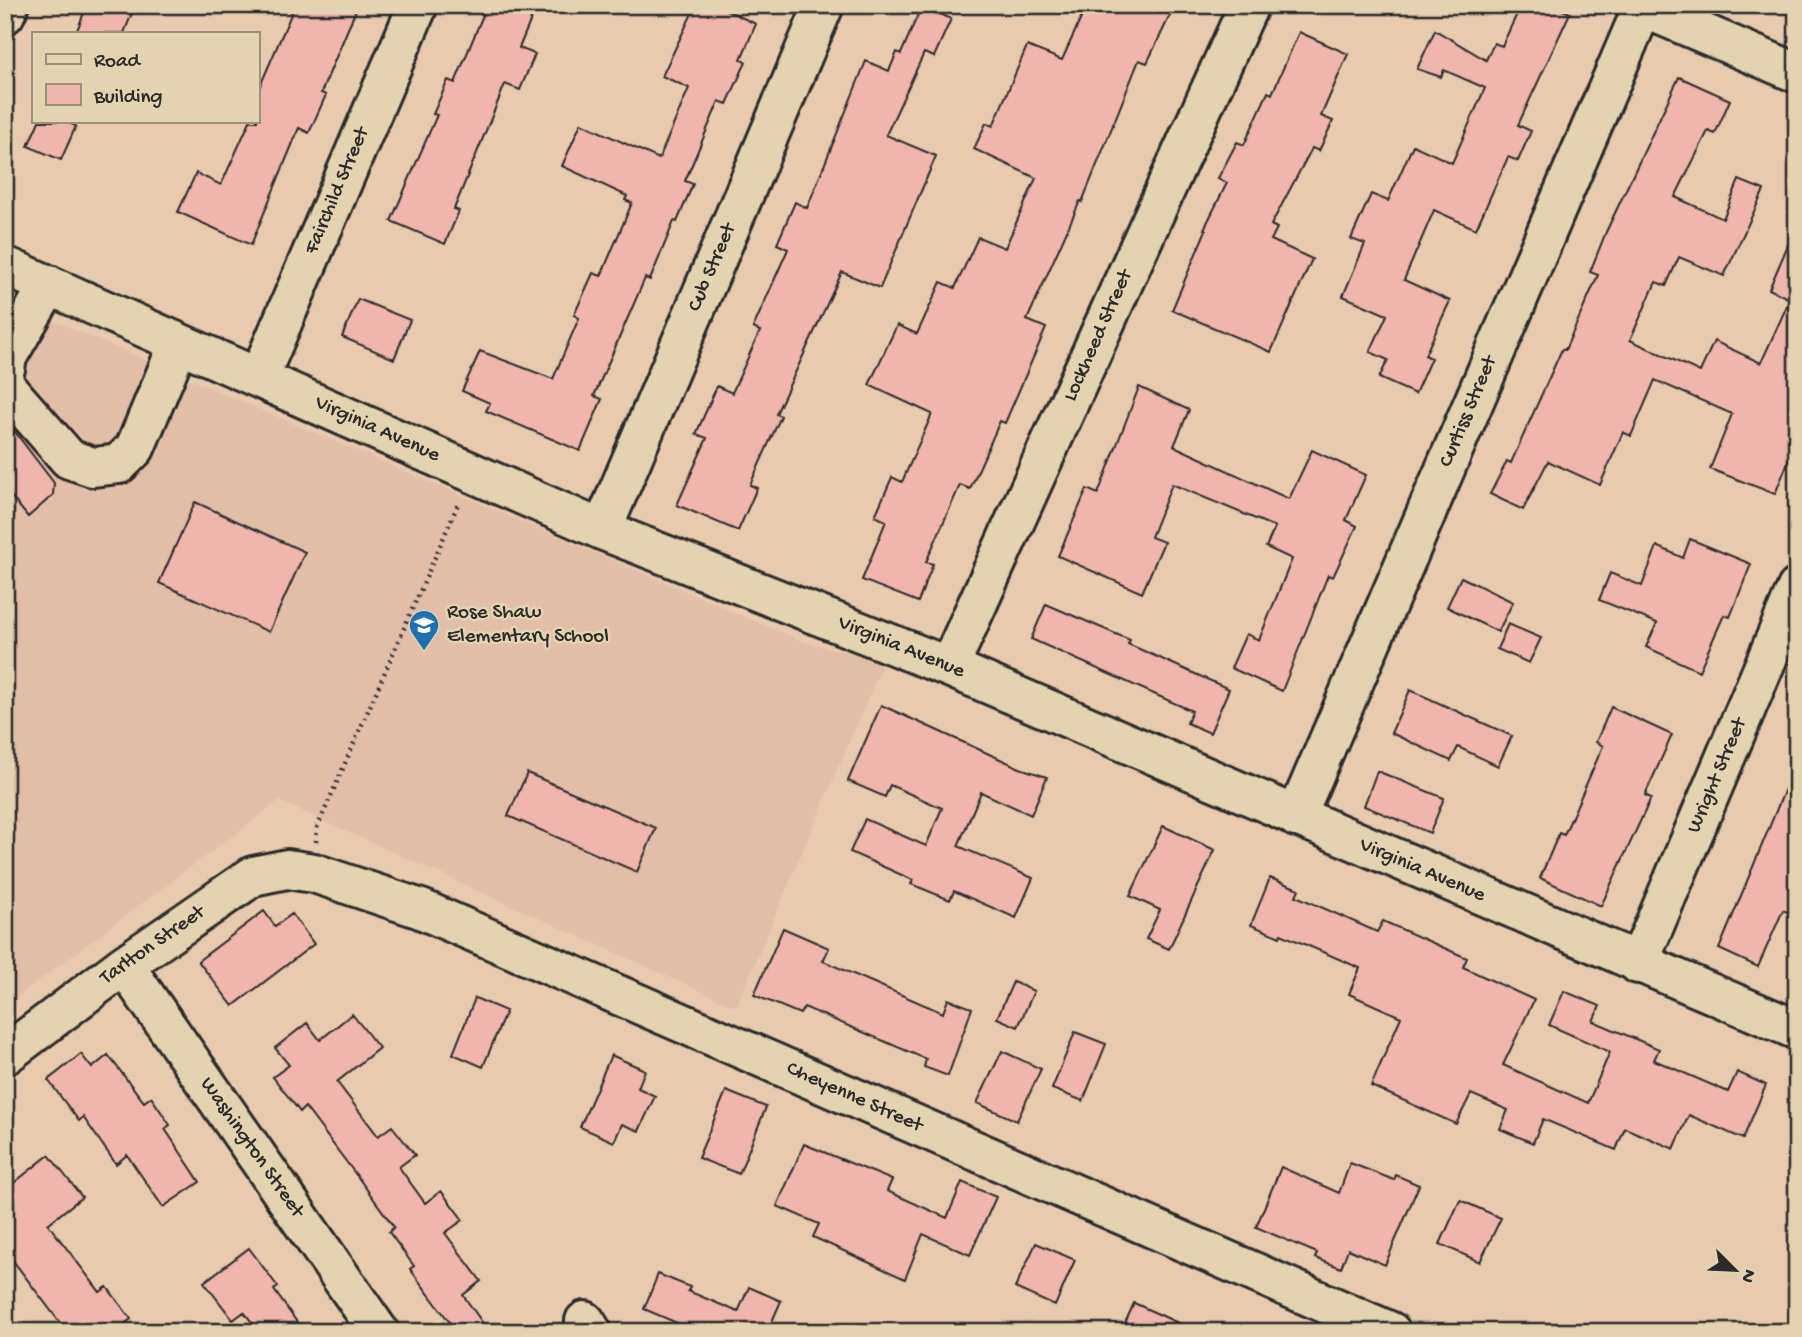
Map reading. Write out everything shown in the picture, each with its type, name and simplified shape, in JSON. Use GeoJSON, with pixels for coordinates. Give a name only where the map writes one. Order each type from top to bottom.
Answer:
{"type":"FeatureCollection","features":[{"type":"Feature","properties":{"kind":"street"},"geometry":{"type":"LineString","coordinates":[[5,14],[9,5]]}},
{"type":"Feature","properties":{"kind":"street","name":"Fairchild Street"},"geometry":{"type":"LineString","coordinates":[[258,377],[418,5]]}},
{"type":"Feature","properties":{"kind":"street","name":"Cub Street"},"geometry":{"type":"LineString","coordinates":[[602,530],[824,5]]}},
{"type":"Feature","properties":{"kind":"street","name":"Lockheed Street"},"geometry":{"type":"LineString","coordinates":[[949,667],[1249,5]]}},
{"type":"Feature","properties":{"kind":"street"},"geometry":{"type":"LineString","coordinates":[[1640,6],[1797,74]]}},
{"type":"Feature","properties":{"kind":"street","name":"Curtiss Street"},"geometry":{"type":"LineString","coordinates":[[1296,817],[1640,6]]}},
{"type":"Feature","properties":{"kind":"street","name":"Virginia Avenue"},"geometry":{"type":"LineString","coordinates":[[5,265],[602,530],[949,667],[1797,1030]]}},
{"type":"Feature","properties":{"kind":"street"},"geometry":{"type":"LineString","coordinates":[[5,369],[7,357],[49,285]]}},
{"type":"Feature","properties":{"kind":"street"},"geometry":{"type":"LineString","coordinates":[[5,386],[69,459],[93,467],[118,464],[135,448],[179,342]]}},
{"type":"Feature","properties":{"kind":"street","name":"Wright Street"},"geometry":{"type":"LineString","coordinates":[[1638,964],[1797,588]]}},
{"type":"Feature","properties":{"kind":"street","name":"Tarlton Street"},"geometry":{"type":"LineString","coordinates":[[5,1055],[124,965],[253,876],[287,869],[314,873]]}},
{"type":"Feature","properties":{"kind":"street","name":"Cheyenne Street"},"geometry":{"type":"LineString","coordinates":[[314,873],[421,909],[1391,1332]]}},
{"type":"Feature","properties":{"kind":"street","name":"Washington Street"},"geometry":{"type":"LineString","coordinates":[[124,965],[379,1332]]}},
{"type":"Feature","properties":{"kind":"path"},"geometry":{"type":"LineString","coordinates":[[314,873],[317,828],[472,472]]}},
{"type":"Feature","properties":{"kind":"shaded area","name":"Rose Shaw Elementary School"},"geometry":{"type":"Polygon","coordinates":[[[5,300],[804,642],[884,661],[736,1007],[279,801],[5,1006],[5,300]]]}},
{"type":"Feature","properties":{"kind":"building"},"geometry":{"type":"Polygon","coordinates":[[[87,5],[112,5],[132,13],[124,32],[76,32],[87,5]]]}},
{"type":"Feature","properties":{"kind":"building"},"geometry":{"type":"Polygon","coordinates":[[[295,5],[358,5],[321,93],[326,95],[309,133],[299,128],[251,245],[178,212],[196,173],[221,185],[250,122],[259,122],[259,88],[295,5]]]}},
{"type":"Feature","properties":{"kind":"building"},"geometry":{"type":"Polygon","coordinates":[[[487,5],[537,5],[519,48],[535,54],[520,90],[505,84],[454,209],[459,211],[445,244],[391,221],[437,115],[433,114],[448,80],[455,83],[487,5]]]}},
{"type":"Feature","properties":{"kind":"building"},"geometry":{"type":"Polygon","coordinates":[[[696,5],[716,5],[756,24],[741,59],[746,62],[727,104],[719,101],[685,181],[693,184],[677,222],[674,221],[650,280],[645,278],[594,396],[602,399],[580,451],[486,411],[490,403],[462,391],[480,351],[553,379],[579,318],[574,315],[593,273],[601,276],[632,203],[625,200],[627,196],[562,166],[581,123],[659,159],[689,88],[662,76],[696,5]]]}},
{"type":"Feature","properties":{"kind":"building"},"geometry":{"type":"Polygon","coordinates":[[[922,5],[951,19],[934,57],[924,53],[886,135],[936,156],[880,288],[842,272],[776,414],[781,416],[750,485],[757,488],[738,531],[677,505],[707,438],[696,434],[717,386],[732,393],[760,331],[753,328],[788,249],[777,244],[795,202],[807,208],[866,61],[889,71],[897,52],[901,54],[922,5]]]}},
{"type":"Feature","properties":{"kind":"building"},"geometry":{"type":"Polygon","coordinates":[[[1087,5],[1108,12],[1110,5],[1175,5],[1147,63],[1139,60],[1082,202],[1080,201],[1027,320],[1046,328],[1005,423],[1000,421],[970,489],[960,485],[926,562],[933,564],[918,602],[862,580],[886,521],[875,516],[892,477],[902,482],[932,414],[869,385],[897,325],[917,334],[941,282],[955,288],[978,237],[1005,248],[1036,178],[974,149],[986,123],[993,126],[1027,46],[1062,60],[1087,5]]]}},
{"type":"Feature","properties":{"kind":"building"},"geometry":{"type":"Polygon","coordinates":[[[1521,5],[1552,5],[1570,13],[1518,125],[1531,131],[1518,161],[1508,157],[1476,229],[1434,210],[1404,280],[1450,301],[1425,355],[1431,358],[1415,394],[1379,378],[1388,360],[1370,352],[1387,315],[1343,296],[1365,244],[1351,239],[1371,194],[1388,201],[1413,145],[1452,163],[1485,88],[1444,70],[1441,77],[1417,69],[1435,30],[1486,60],[1494,43],[1502,46],[1521,5]]]}},
{"type":"Feature","properties":{"kind":"building"},"geometry":{"type":"Polygon","coordinates":[[[1299,32],[1348,54],[1321,116],[1333,121],[1319,151],[1312,148],[1271,225],[1277,228],[1271,240],[1312,259],[1271,352],[1172,310],[1206,230],[1204,229],[1227,183],[1218,178],[1237,142],[1244,145],[1268,92],[1272,94],[1299,32]]]}},
{"type":"Feature","properties":{"kind":"building"},"geometry":{"type":"Polygon","coordinates":[[[1679,77],[1730,100],[1715,134],[1708,131],[1675,197],[1723,219],[1739,180],[1764,190],[1724,276],[1679,257],[1666,286],[1656,282],[1630,340],[1700,372],[1714,341],[1761,363],[1790,299],[1769,289],[1797,224],[1797,440],[1775,494],[1710,469],[1732,414],[1655,380],[1631,436],[1623,432],[1600,485],[1548,461],[1523,510],[1490,494],[1507,461],[1511,463],[1562,349],[1565,350],[1598,275],[1590,272],[1606,232],[1679,77]]]}},
{"type":"Feature","properties":{"kind":"building"},"geometry":{"type":"Polygon","coordinates":[[[39,122],[66,122],[76,126],[61,160],[28,146],[39,122]]]}},
{"type":"Feature","properties":{"kind":"building"},"geometry":{"type":"Polygon","coordinates":[[[358,299],[410,320],[394,359],[342,337],[358,299]]]}},
{"type":"Feature","properties":{"kind":"building"},"geometry":{"type":"Polygon","coordinates":[[[1139,387],[1189,410],[1174,446],[1289,499],[1312,450],[1366,475],[1346,520],[1357,526],[1333,577],[1328,575],[1282,691],[1231,668],[1246,634],[1259,640],[1292,559],[1266,547],[1275,527],[1172,484],[1151,537],[1164,542],[1142,593],[1058,556],[1087,489],[1098,494],[1139,387]]]}},
{"type":"Feature","properties":{"kind":"building"},"geometry":{"type":"Polygon","coordinates":[[[5,419],[54,483],[53,495],[28,517],[5,489],[5,419]]]}},
{"type":"Feature","properties":{"kind":"building"},"geometry":{"type":"Polygon","coordinates":[[[195,502],[305,552],[269,632],[159,583],[195,502]]]}},
{"type":"Feature","properties":{"kind":"building"},"geometry":{"type":"Polygon","coordinates":[[[1690,539],[1751,564],[1730,617],[1724,615],[1699,671],[1646,647],[1657,623],[1599,600],[1610,573],[1642,586],[1657,546],[1683,558],[1690,539]]]}},
{"type":"Feature","properties":{"kind":"building"},"geometry":{"type":"Polygon","coordinates":[[[1461,577],[1513,602],[1498,632],[1447,607],[1461,577]]]}},
{"type":"Feature","properties":{"kind":"building"},"geometry":{"type":"Polygon","coordinates":[[[1046,604],[1130,640],[1128,644],[1229,689],[1210,733],[1187,723],[1192,711],[1031,639],[1046,604]]]}},
{"type":"Feature","properties":{"kind":"building"},"geometry":{"type":"Polygon","coordinates":[[[1508,624],[1541,638],[1529,663],[1497,649],[1508,624]]]}},
{"type":"Feature","properties":{"kind":"building"},"geometry":{"type":"Polygon","coordinates":[[[1410,690],[1512,736],[1498,766],[1458,747],[1451,761],[1391,733],[1410,690]]]}},
{"type":"Feature","properties":{"kind":"building"},"geometry":{"type":"Polygon","coordinates":[[[881,705],[1020,768],[1047,777],[1031,815],[981,792],[958,846],[1033,878],[1016,918],[954,891],[950,900],[911,884],[913,880],[850,852],[865,819],[926,846],[942,808],[890,785],[885,797],[848,781],[881,705]]]}},
{"type":"Feature","properties":{"kind":"building"},"geometry":{"type":"Polygon","coordinates":[[[1611,707],[1672,735],[1645,795],[1651,798],[1601,906],[1540,878],[1559,833],[1564,835],[1603,746],[1596,742],[1611,707]]]}},
{"type":"Feature","properties":{"kind":"building"},"geometry":{"type":"Polygon","coordinates":[[[1797,760],[1797,895],[1789,913],[1783,910],[1758,967],[1719,949],[1797,760]]]}},
{"type":"Feature","properties":{"kind":"building"},"geometry":{"type":"Polygon","coordinates":[[[1377,771],[1444,798],[1430,833],[1364,806],[1377,771]]]}},
{"type":"Feature","properties":{"kind":"building"},"geometry":{"type":"Polygon","coordinates":[[[527,773],[656,828],[637,872],[508,816],[527,773]]]}},
{"type":"Feature","properties":{"kind":"building"},"geometry":{"type":"Polygon","coordinates":[[[1163,826],[1215,850],[1169,949],[1146,939],[1160,910],[1130,896],[1163,826]]]}},
{"type":"Feature","properties":{"kind":"building"},"geometry":{"type":"Polygon","coordinates":[[[1270,878],[1299,889],[1296,896],[1377,932],[1383,921],[1467,958],[1463,967],[1534,1000],[1503,1065],[1588,1103],[1610,1052],[1549,1025],[1564,991],[1600,1006],[1593,1021],[1659,1049],[1654,1060],[1728,1092],[1737,1072],[1766,1085],[1743,1139],[1689,1115],[1674,1149],[1625,1128],[1616,1150],[1543,1119],[1533,1143],[1500,1129],[1508,1110],[1471,1094],[1456,1124],[1371,1086],[1401,1017],[1349,994],[1360,968],[1281,934],[1280,937],[1251,925],[1270,878]]]}},
{"type":"Feature","properties":{"kind":"building"},"geometry":{"type":"Polygon","coordinates":[[[264,911],[275,926],[292,914],[314,944],[233,1006],[198,961],[264,911]]]}},
{"type":"Feature","properties":{"kind":"building"},"geometry":{"type":"Polygon","coordinates":[[[783,928],[829,948],[823,961],[943,1013],[948,999],[972,1008],[948,1076],[924,1067],[926,1059],[804,1007],[800,1014],[754,995],[783,928]]]}},
{"type":"Feature","properties":{"kind":"building"},"geometry":{"type":"Polygon","coordinates":[[[1013,982],[1034,991],[1018,1027],[997,1018],[1013,982]]]}},
{"type":"Feature","properties":{"kind":"building"},"geometry":{"type":"Polygon","coordinates":[[[475,998],[506,1011],[483,1067],[453,1054],[475,998]]]}},
{"type":"Feature","properties":{"kind":"building"},"geometry":{"type":"Polygon","coordinates":[[[352,1014],[379,1048],[337,1082],[378,1136],[392,1126],[415,1155],[399,1167],[425,1203],[441,1191],[463,1220],[445,1233],[481,1281],[463,1295],[489,1332],[457,1332],[410,1269],[414,1266],[389,1232],[394,1227],[305,1107],[300,1112],[273,1077],[289,1065],[275,1048],[307,1023],[320,1040],[352,1014]]]}},
{"type":"Feature","properties":{"kind":"building"},"geometry":{"type":"Polygon","coordinates":[[[1075,1032],[1106,1044],[1083,1101],[1052,1089],[1075,1032]]]}},
{"type":"Feature","properties":{"kind":"building"},"geometry":{"type":"Polygon","coordinates":[[[1002,1051],[1041,1069],[1017,1121],[977,1103],[1002,1051]]]}},
{"type":"Feature","properties":{"kind":"building"},"geometry":{"type":"Polygon","coordinates":[[[81,1054],[92,1068],[108,1055],[144,1102],[151,1097],[170,1125],[165,1129],[200,1182],[163,1207],[127,1155],[116,1164],[83,1117],[79,1121],[48,1080],[81,1054]]]}},
{"type":"Feature","properties":{"kind":"building"},"geometry":{"type":"Polygon","coordinates":[[[611,1055],[645,1070],[638,1088],[655,1096],[639,1131],[622,1124],[614,1142],[580,1127],[611,1055]]]}},
{"type":"Feature","properties":{"kind":"building"},"geometry":{"type":"Polygon","coordinates":[[[726,1091],[766,1107],[739,1174],[698,1158],[726,1091]]]}},
{"type":"Feature","properties":{"kind":"building"},"geometry":{"type":"Polygon","coordinates":[[[804,1144],[892,1180],[887,1191],[947,1218],[962,1182],[996,1197],[970,1255],[923,1234],[905,1279],[813,1237],[819,1224],[777,1206],[804,1144]]]}},
{"type":"Feature","properties":{"kind":"building"},"geometry":{"type":"Polygon","coordinates":[[[49,1155],[82,1197],[48,1224],[100,1292],[107,1287],[131,1319],[114,1332],[67,1332],[5,1250],[5,1213],[14,1206],[5,1190],[49,1155]]]}},
{"type":"Feature","properties":{"kind":"building"},"geometry":{"type":"Polygon","coordinates":[[[1350,1163],[1394,1180],[1396,1175],[1419,1185],[1385,1265],[1348,1249],[1341,1268],[1315,1258],[1317,1253],[1256,1227],[1281,1167],[1339,1193],[1350,1163]]]}},
{"type":"Feature","properties":{"kind":"building"},"geometry":{"type":"Polygon","coordinates":[[[1460,1200],[1501,1218],[1480,1262],[1440,1244],[1460,1200]]]}},
{"type":"Feature","properties":{"kind":"building"},"geometry":{"type":"Polygon","coordinates":[[[1036,1243],[1075,1260],[1055,1306],[1015,1288],[1036,1243]]]}},
{"type":"Feature","properties":{"kind":"building"},"geometry":{"type":"Polygon","coordinates":[[[249,1248],[278,1287],[274,1290],[304,1332],[259,1332],[244,1312],[233,1320],[204,1282],[249,1248]]]}},
{"type":"Feature","properties":{"kind":"building"},"geometry":{"type":"Polygon","coordinates":[[[658,1274],[690,1287],[688,1291],[738,1312],[749,1287],[781,1301],[770,1326],[783,1332],[698,1332],[644,1309],[658,1274]]]}},
{"type":"Feature","properties":{"kind":"building"},"geometry":{"type":"Polygon","coordinates":[[[1134,1303],[1198,1332],[1121,1332],[1134,1303]]]}},
{"type":"Feature","properties":{"kind":"place","name":"Rose Shaw Elementary School"},"geometry":{"type":"Point","coordinates":[424,652]}}]}
